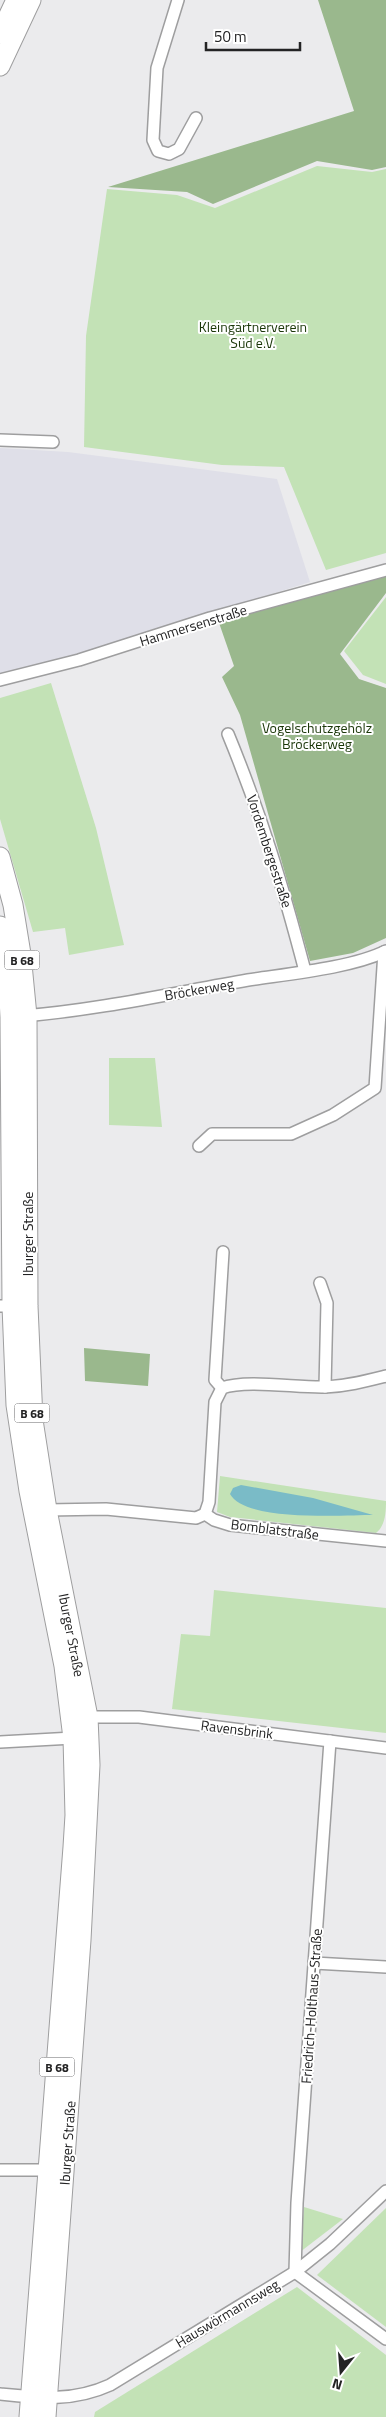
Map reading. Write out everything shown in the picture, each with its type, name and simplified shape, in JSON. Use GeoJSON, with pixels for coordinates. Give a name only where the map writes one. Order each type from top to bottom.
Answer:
{"type":"FeatureCollection","features":[{"type":"Feature","properties":{"kind":"main road"},"geometry":{"type":"LineString","coordinates":[[0,34],[16,0]]}},
{"type":"Feature","properties":{"kind":"main road"},"geometry":{"type":"LineString","coordinates":[[0,66],[32,0]]}},
{"type":"Feature","properties":{"kind":"main road","name":"Iburger Straße"},"geometry":{"type":"LineString","coordinates":[[0,857],[16,921],[18,1017],[13,1306],[16,1405],[29,1491],[64,1666],[73,1738],[75,1815],[49,2170],[42,2404]]}},
{"type":"Feature","properties":{"kind":"main road","name":"Iburger Straße"},"geometry":{"type":"LineString","coordinates":[[0,926],[8,980],[18,1017]]}},
{"type":"Feature","properties":{"kind":"main road","name":"Iburger Straße"},"geometry":{"type":"LineString","coordinates":[[13,1306],[47,1510],[88,1718],[90,1783],[87,1852],[42,2404],[30,2417]]}},
{"type":"Feature","properties":{"kind":"street"},"geometry":{"type":"LineString","coordinates":[[178,0],[157,68],[153,140],[158,151],[169,154],[179,149],[196,118]]}},
{"type":"Feature","properties":{"kind":"street"},"geometry":{"type":"LineString","coordinates":[[0,440],[53,442]]}},
{"type":"Feature","properties":{"kind":"street","name":"Hammersenstraße"},"geometry":{"type":"LineString","coordinates":[[0,680],[79,660],[210,618],[386,570]]}},
{"type":"Feature","properties":{"kind":"street","name":"Vordembergestraße"},"geometry":{"type":"LineString","coordinates":[[228,734],[254,798],[275,859],[305,971]]}},
{"type":"Feature","properties":{"kind":"street"},"geometry":{"type":"LineString","coordinates":[[199,1146],[212,1134],[291,1134],[332,1114],[376,1088],[385,952]]}},
{"type":"Feature","properties":{"kind":"street","name":"Bröckerweg"},"geometry":{"type":"LineString","coordinates":[[18,1017],[135,1000],[305,971],[360,961],[385,952]]}},
{"type":"Feature","properties":{"kind":"street"},"geometry":{"type":"LineString","coordinates":[[222,1388],[215,1380],[223,1252]]}},
{"type":"Feature","properties":{"kind":"street"},"geometry":{"type":"LineString","coordinates":[[320,1283],[327,1303],[325,1387]]}},
{"type":"Feature","properties":{"kind":"street"},"geometry":{"type":"LineString","coordinates":[[47,1510],[106,1509],[196,1518],[205,1514],[209,1502],[215,1402],[222,1388],[237,1384],[325,1387],[350,1385],[386,1376]]}},
{"type":"Feature","properties":{"kind":"street","name":"Bomblatstraße"},"geometry":{"type":"LineString","coordinates":[[205,1514],[214,1520],[230,1525],[386,1541]]}},
{"type":"Feature","properties":{"kind":"street","name":"Ravensbrink"},"geometry":{"type":"LineString","coordinates":[[88,1718],[139,1717],[386,1748]]}},
{"type":"Feature","properties":{"kind":"street"},"geometry":{"type":"LineString","coordinates":[[0,1742],[73,1738],[88,1718]]}},
{"type":"Feature","properties":{"kind":"street","name":"Friedrich-Holthaus-Straße"},"geometry":{"type":"LineString","coordinates":[[294,2272],[297,2203],[330,1741]]}},
{"type":"Feature","properties":{"kind":"street"},"geometry":{"type":"LineString","coordinates":[[314,1963],[386,1967]]}},
{"type":"Feature","properties":{"kind":"street"},"geometry":{"type":"LineString","coordinates":[[0,2170],[49,2170]]}},
{"type":"Feature","properties":{"kind":"street","name":"Hauswörmannsweg"},"geometry":{"type":"LineString","coordinates":[[0,2394],[42,2404],[78,2396],[110,2385],[294,2272],[330,2244],[386,2191]]}},
{"type":"Feature","properties":{"kind":"street"},"geometry":{"type":"LineString","coordinates":[[294,2272],[386,2339]]}},
{"type":"Feature","properties":{"kind":"shaded area"},"geometry":{"type":"Polygon","coordinates":[[[0,448],[68,452],[277,479],[310,582],[77,655],[0,675],[0,448]]]}},
{"type":"Feature","properties":{"kind":"green space"},"geometry":{"type":"Polygon","coordinates":[[[318,0],[386,0],[386,167],[372,170],[317,161],[213,204],[187,192],[108,187],[354,111],[318,0]]]}},
{"type":"Feature","properties":{"kind":"green space","name":"Kleingärtnerverein Süd e.V."},"geometry":{"type":"Polygon","coordinates":[[[317,166],[372,172],[386,169],[386,553],[326,570],[284,467],[222,465],[84,447],[86,336],[107,189],[177,195],[215,208],[317,166]]]}},
{"type":"Feature","properties":{"kind":"green space","name":"Vogelschutzgehölz Bröckerweg"},"geometry":{"type":"Polygon","coordinates":[[[386,576],[386,593],[340,654],[359,679],[386,688],[386,938],[353,953],[310,961],[240,715],[222,677],[234,666],[218,620],[386,576]]]}},
{"type":"Feature","properties":{"kind":"green space"},"geometry":{"type":"Polygon","coordinates":[[[386,597],[386,684],[363,675],[344,651],[386,597]]]}},
{"type":"Feature","properties":{"kind":"green space"},"geometry":{"type":"Polygon","coordinates":[[[51,683],[96,828],[124,945],[69,955],[65,928],[33,932],[0,819],[0,698],[51,683]]]}},
{"type":"Feature","properties":{"kind":"green space"},"geometry":{"type":"Polygon","coordinates":[[[109,1058],[155,1058],[162,1127],[109,1125],[109,1058]]]}},
{"type":"Feature","properties":{"kind":"green space"},"geometry":{"type":"Polygon","coordinates":[[[84,1348],[150,1354],[148,1386],[85,1381],[84,1348]]]}},
{"type":"Feature","properties":{"kind":"green space"},"geometry":{"type":"Polygon","coordinates":[[[220,1476],[386,1501],[384,1519],[376,1533],[230,1517],[217,1512],[220,1476]]]}},
{"type":"Feature","properties":{"kind":"green space"},"geometry":{"type":"Polygon","coordinates":[[[214,1590],[386,1608],[386,1733],[172,1709],[181,1634],[210,1636],[214,1590]]]}},
{"type":"Feature","properties":{"kind":"green space"},"geometry":{"type":"Polygon","coordinates":[[[304,2207],[343,2219],[300,2252],[304,2207]]]}},
{"type":"Feature","properties":{"kind":"green space"},"geometry":{"type":"Polygon","coordinates":[[[386,2208],[386,2327],[317,2275],[386,2208]]]}},
{"type":"Feature","properties":{"kind":"green space"},"geometry":{"type":"Polygon","coordinates":[[[297,2287],[386,2355],[386,2417],[94,2417],[95,2412],[297,2287]]]}},
{"type":"Feature","properties":{"kind":"water"},"geometry":{"type":"Polygon","coordinates":[[[241,1485],[313,1498],[373,1515],[296,1515],[255,1509],[239,1503],[230,1494],[233,1488],[241,1485]]]}}]}
